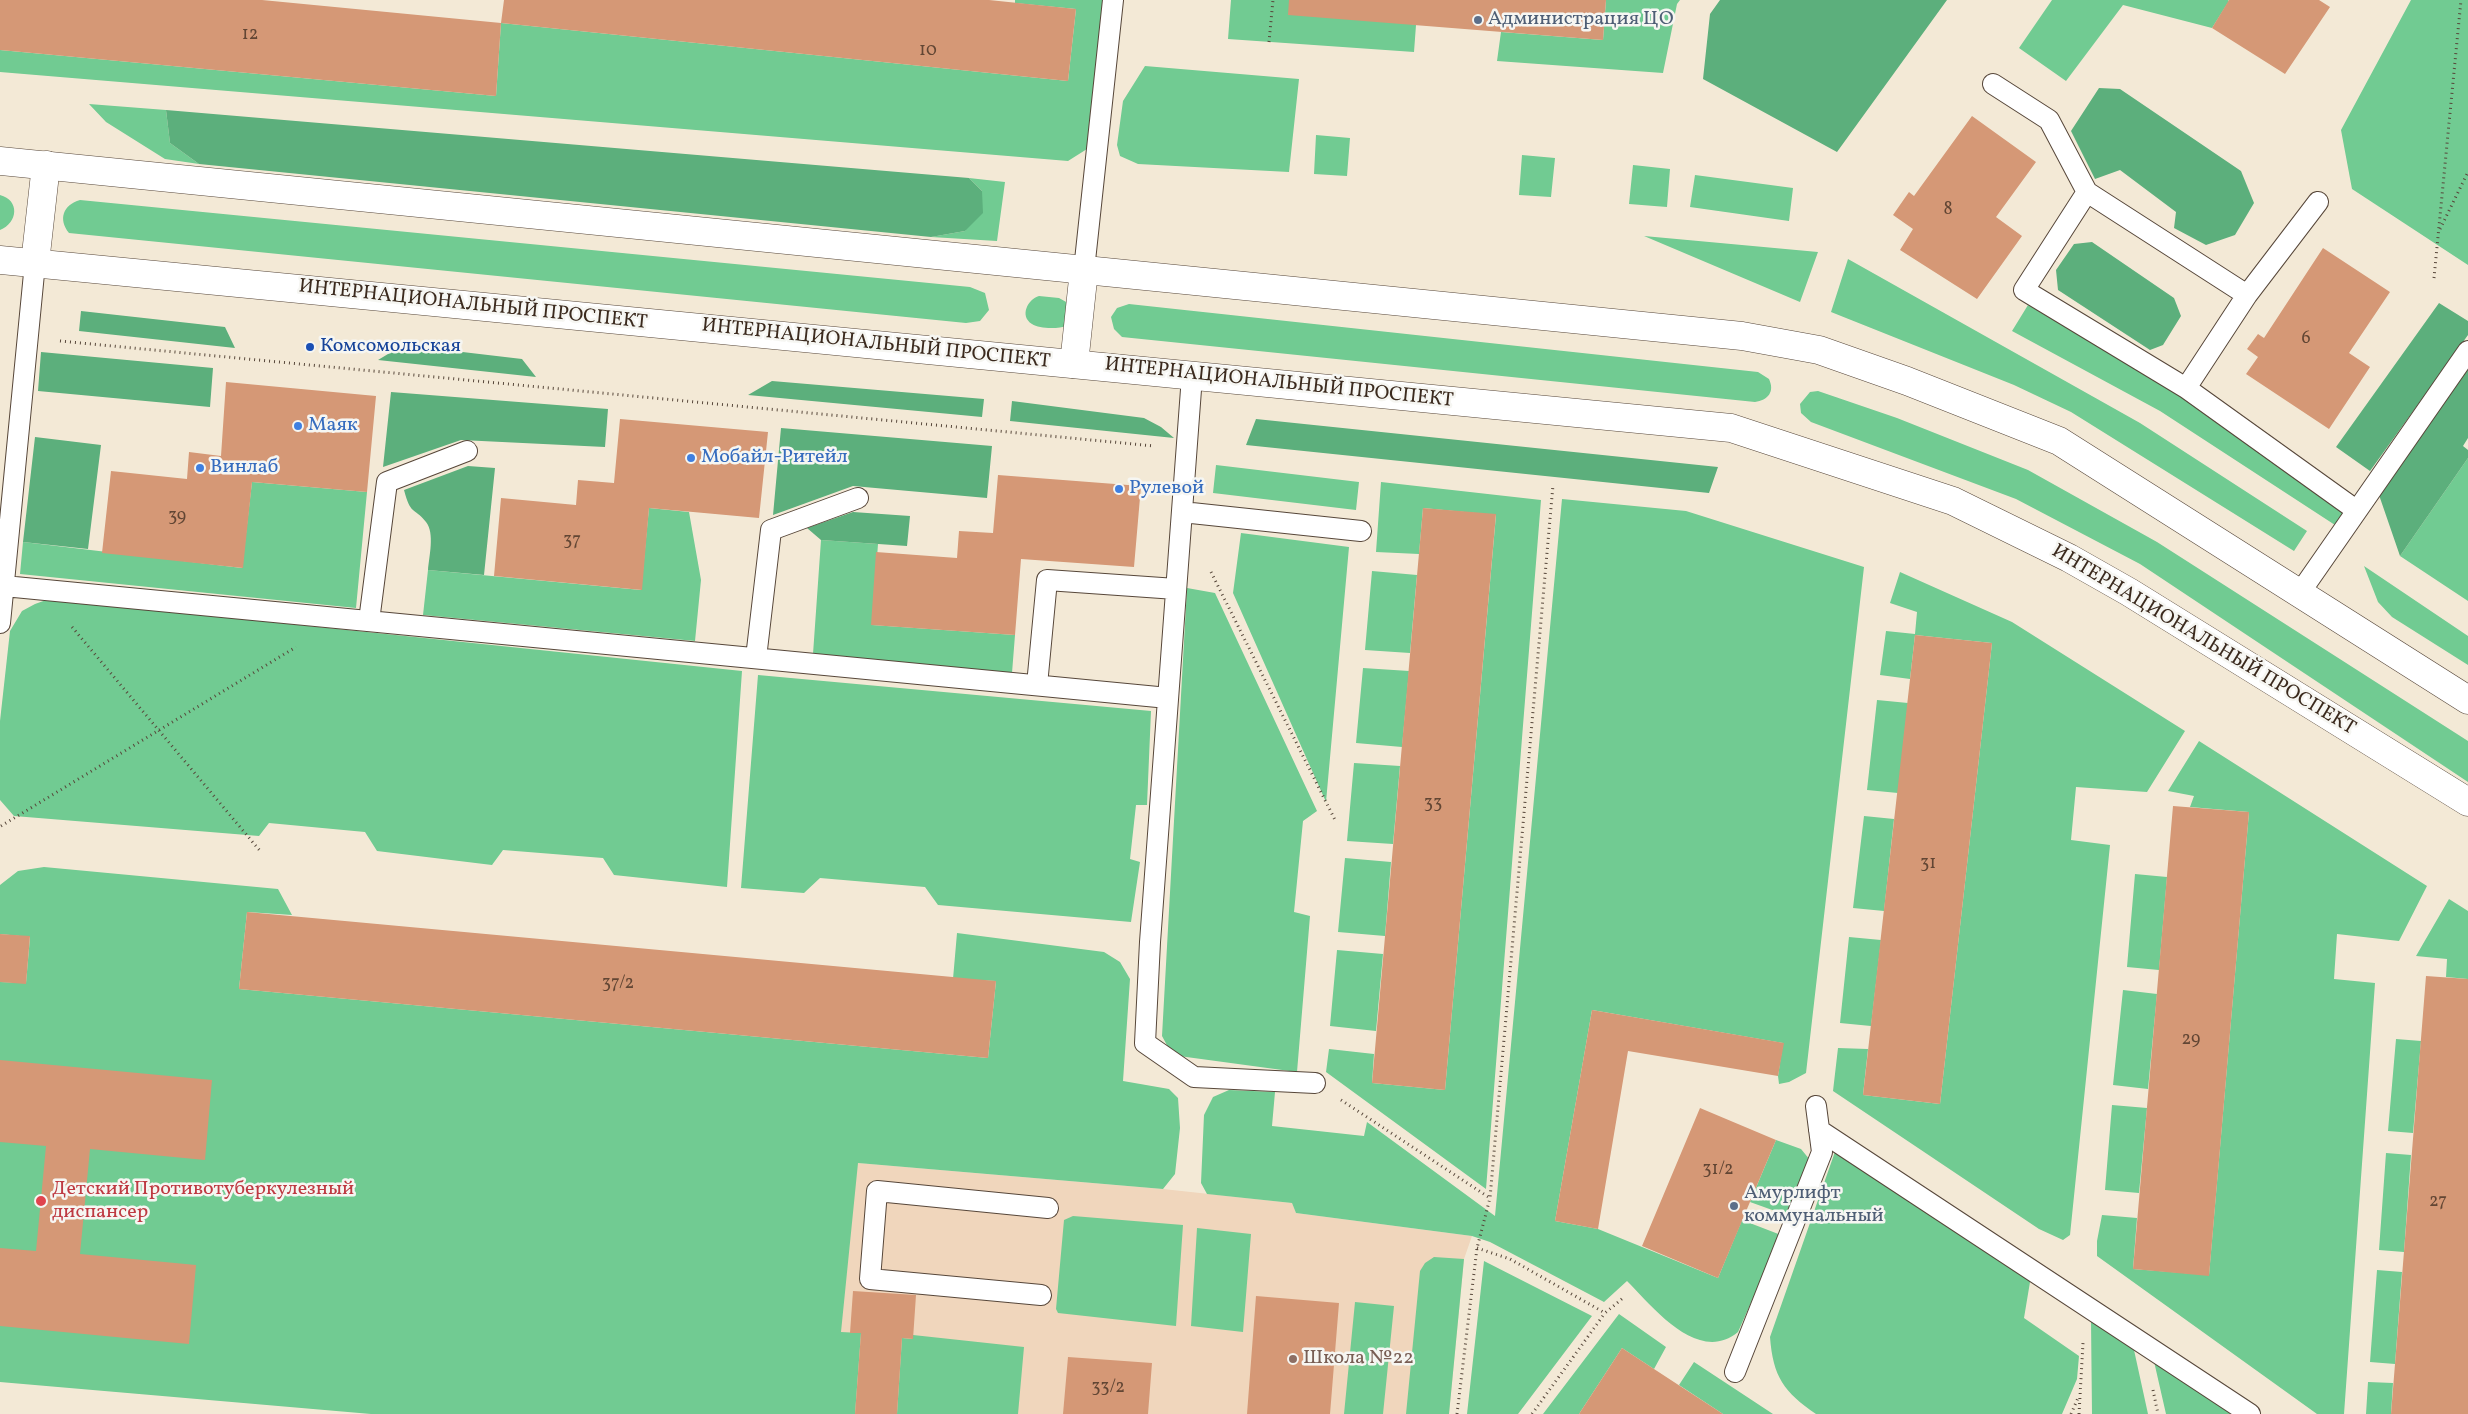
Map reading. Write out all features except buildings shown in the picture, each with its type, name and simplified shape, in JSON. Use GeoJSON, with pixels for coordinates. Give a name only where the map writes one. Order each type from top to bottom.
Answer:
{"type":"FeatureCollection","features":[{"type":"Feature","properties":{"kind":"main road"},"geometry":{"type":"LineString","coordinates":[[0,161],[1742,336],[1819,350],[1907,381],[2059,441],[2468,700]]}},
{"type":"Feature","properties":{"kind":"main road"},"geometry":{"type":"LineString","coordinates":[[35,263],[46,165]]}},
{"type":"Feature","properties":{"kind":"main road","name":"ИНТЕРНАЦИОНАЛЬНЫЙ ПРОСПЕКТ"},"geometry":{"type":"LineString","coordinates":[[0,260],[1731,428],[1953,501],[2069,558],[2129,592],[2468,802]]}},
{"type":"Feature","properties":{"kind":"main road"},"geometry":{"type":"LineString","coordinates":[[1074,364],[1084,270]]}},
{"type":"Feature","properties":{"kind":"lane"},"geometry":{"type":"LineString","coordinates":[[1084,270],[1113,0]]}},
{"type":"Feature","properties":{"kind":"lane"},"geometry":{"type":"LineString","coordinates":[[1994,84],[2049,120],[2087,192],[2247,295]]}},
{"type":"Feature","properties":{"kind":"lane"},"geometry":{"type":"LineString","coordinates":[[2087,192],[2024,290],[2186,388],[2356,510]]}},
{"type":"Feature","properties":{"kind":"lane"},"geometry":{"type":"LineString","coordinates":[[2186,388],[2247,295],[2318,202]]}},
{"type":"Feature","properties":{"kind":"lane"},"geometry":{"type":"LineString","coordinates":[[0,623],[35,263]]}},
{"type":"Feature","properties":{"kind":"lane"},"geometry":{"type":"LineString","coordinates":[[2299,594],[2468,351]]}},
{"type":"Feature","properties":{"kind":"lane"},"geometry":{"type":"LineString","coordinates":[[1192,376],[1145,1043],[1194,1077],[1315,1083]]}},
{"type":"Feature","properties":{"kind":"lane"},"geometry":{"type":"LineString","coordinates":[[369,621],[388,482],[467,451]]}},
{"type":"Feature","properties":{"kind":"lane"},"geometry":{"type":"LineString","coordinates":[[756,658],[771,530],[858,498]]}},
{"type":"Feature","properties":{"kind":"lane"},"geometry":{"type":"LineString","coordinates":[[1182,512],[1361,531]]}},
{"type":"Feature","properties":{"kind":"lane"},"geometry":{"type":"LineString","coordinates":[[1037,685],[1047,580],[1176,588]]}},
{"type":"Feature","properties":{"kind":"lane"},"geometry":{"type":"LineString","coordinates":[[4,586],[1168,698]]}},
{"type":"Feature","properties":{"kind":"lane"},"geometry":{"type":"LineString","coordinates":[[1735,1372],[1822,1152],[1816,1106]]}},
{"type":"Feature","properties":{"kind":"lane"},"geometry":{"type":"LineString","coordinates":[[1819,1130],[2250,1414]]}},
{"type":"Feature","properties":{"kind":"lane"},"geometry":{"type":"LineString","coordinates":[[1041,1295],[870,1279],[877,1191],[1048,1208]]}},
{"type":"Feature","properties":{"kind":"path"},"geometry":{"type":"LineString","coordinates":[[1269,42],[1272,0]]}},
{"type":"Feature","properties":{"kind":"path"},"geometry":{"type":"LineString","coordinates":[[2434,278],[2461,0]]}},
{"type":"Feature","properties":{"kind":"path"},"geometry":{"type":"LineString","coordinates":[[2439,231],[2468,172]]}},
{"type":"Feature","properties":{"kind":"path"},"geometry":{"type":"LineString","coordinates":[[27,338],[1186,450]]}},
{"type":"Feature","properties":{"kind":"path"},"geometry":{"type":"LineString","coordinates":[[1457,1414],[1477,1248],[1490,1198],[1552,485]]}},
{"type":"Feature","properties":{"kind":"path"},"geometry":{"type":"LineString","coordinates":[[1208,565],[1335,820]]}},
{"type":"Feature","properties":{"kind":"path"},"geometry":{"type":"LineString","coordinates":[[42,590],[262,852]]}},
{"type":"Feature","properties":{"kind":"path"},"geometry":{"type":"LineString","coordinates":[[1,826],[342,618]]}},
{"type":"Feature","properties":{"kind":"path"},"geometry":{"type":"LineString","coordinates":[[1315,1083],[1490,1198]]}},
{"type":"Feature","properties":{"kind":"path"},"geometry":{"type":"LineString","coordinates":[[1477,1248],[1510,1259],[1605,1313]]}},
{"type":"Feature","properties":{"kind":"path"},"geometry":{"type":"LineString","coordinates":[[1532,1414],[1605,1313],[1623,1298]]}},
{"type":"Feature","properties":{"kind":"path"},"geometry":{"type":"LineString","coordinates":[[2079,1414],[2079,1397],[2084,1358],[2081,1303]]}},
{"type":"Feature","properties":{"kind":"path"},"geometry":{"type":"LineString","coordinates":[[2072,1414],[2079,1397]]}},
{"type":"Feature","properties":{"kind":"shaded area"},"geometry":{"type":"Polygon","coordinates":[[[858,1163],[1163,1189],[1292,1203],[1296,1213],[1472,1236],[1464,1259],[1449,1414],[658,1414],[858,1163]]]}},
{"type":"Feature","properties":{"kind":"green space"},"geometry":{"type":"Polygon","coordinates":[[[1015,0],[1103,0],[1087,149],[1068,161],[0,72],[0,50],[496,96],[501,23],[1068,81],[1076,9],[1015,3],[1015,0]]]}},
{"type":"Feature","properties":{"kind":"green space"},"geometry":{"type":"Polygon","coordinates":[[[1231,0],[1289,0],[1416,25],[1414,52],[1228,39],[1231,0]]]}},
{"type":"Feature","properties":{"kind":"green space"},"geometry":{"type":"Polygon","coordinates":[[[1606,0],[1680,0],[1677,4],[1663,73],[1497,61],[1501,32],[1603,40],[1606,0]]]}},
{"type":"Feature","properties":{"kind":"green space"},"geometry":{"type":"Polygon","coordinates":[[[1720,0],[1947,0],[1837,152],[1703,79],[1710,14],[1720,0]]]}},
{"type":"Feature","properties":{"kind":"green space"},"geometry":{"type":"Polygon","coordinates":[[[2052,0],[2229,1],[2212,28],[2123,5],[2066,81],[2019,48],[2052,0]]]}},
{"type":"Feature","properties":{"kind":"green space"},"geometry":{"type":"Polygon","coordinates":[[[2411,0],[2468,0],[2468,265],[2352,189],[2341,130],[2411,0]]]}},
{"type":"Feature","properties":{"kind":"green space"},"geometry":{"type":"Polygon","coordinates":[[[1145,66],[1299,79],[1289,172],[1138,164],[1120,156],[1117,145],[1123,101],[1145,66]]]}},
{"type":"Feature","properties":{"kind":"green space"},"geometry":{"type":"Polygon","coordinates":[[[2099,88],[2120,89],[2241,171],[2254,203],[2235,235],[2206,245],[2174,228],[2176,212],[2120,170],[2095,179],[2071,131],[2099,88]]]}},
{"type":"Feature","properties":{"kind":"green space"},"geometry":{"type":"Polygon","coordinates":[[[89,104],[166,110],[170,143],[199,164],[165,159],[106,122],[89,104]]]}},
{"type":"Feature","properties":{"kind":"green space"},"geometry":{"type":"Polygon","coordinates":[[[166,110],[969,178],[982,191],[983,213],[965,231],[931,237],[199,164],[170,143],[166,110]]]}},
{"type":"Feature","properties":{"kind":"green space"},"geometry":{"type":"Polygon","coordinates":[[[1316,135],[1350,138],[1347,176],[1314,174],[1316,135]]]}},
{"type":"Feature","properties":{"kind":"green space"},"geometry":{"type":"Polygon","coordinates":[[[1522,155],[1555,158],[1551,197],[1519,195],[1522,155]]]}},
{"type":"Feature","properties":{"kind":"green space"},"geometry":{"type":"Polygon","coordinates":[[[1633,165],[1670,169],[1667,207],[1629,204],[1633,165]]]}},
{"type":"Feature","properties":{"kind":"green space"},"geometry":{"type":"Polygon","coordinates":[[[1695,175],[1793,188],[1789,221],[1690,207],[1695,175]]]}},
{"type":"Feature","properties":{"kind":"green space"},"geometry":{"type":"Polygon","coordinates":[[[969,178],[1005,182],[997,241],[931,237],[965,231],[982,191],[969,178]]]}},
{"type":"Feature","properties":{"kind":"green space"},"geometry":{"type":"Polygon","coordinates":[[[0,195],[11,202],[14,206],[14,212],[10,222],[0,230],[0,195]]]}},
{"type":"Feature","properties":{"kind":"green space"},"geometry":{"type":"Polygon","coordinates":[[[80,200],[970,287],[985,293],[989,310],[980,321],[966,323],[69,233],[64,223],[64,213],[70,205],[80,200]]]}},
{"type":"Feature","properties":{"kind":"green space"},"geometry":{"type":"Polygon","coordinates":[[[1644,236],[1818,252],[1800,302],[1644,236]]]}},
{"type":"Feature","properties":{"kind":"green space"},"geometry":{"type":"Polygon","coordinates":[[[2092,242],[2174,298],[2181,316],[2163,345],[2150,350],[2058,290],[2056,270],[2074,244],[2092,242]]]}},
{"type":"Feature","properties":{"kind":"green space"},"geometry":{"type":"Polygon","coordinates":[[[1848,259],[2140,423],[2307,531],[2294,551],[2071,412],[2014,385],[1831,312],[1848,259]]]}},
{"type":"Feature","properties":{"kind":"green space"},"geometry":{"type":"Polygon","coordinates":[[[1039,296],[1059,298],[1068,303],[1067,326],[1044,328],[1035,326],[1028,321],[1026,308],[1031,301],[1039,296]]]}},
{"type":"Feature","properties":{"kind":"green space"},"geometry":{"type":"Polygon","coordinates":[[[2439,303],[2468,321],[2468,335],[2370,471],[2336,447],[2439,303]]]}},
{"type":"Feature","properties":{"kind":"green space"},"geometry":{"type":"Polygon","coordinates":[[[1129,304],[1758,372],[1769,379],[1771,391],[1767,397],[1755,402],[1122,337],[1114,329],[1111,317],[1117,308],[1129,304]]]}},
{"type":"Feature","properties":{"kind":"green space"},"geometry":{"type":"Polygon","coordinates":[[[2028,305],[2180,393],[2346,511],[2335,525],[2160,411],[2012,331],[2028,305]]]}},
{"type":"Feature","properties":{"kind":"green space"},"geometry":{"type":"Polygon","coordinates":[[[81,311],[225,327],[235,348],[79,331],[81,311]]]}},
{"type":"Feature","properties":{"kind":"green space"},"geometry":{"type":"Polygon","coordinates":[[[403,345],[522,359],[536,377],[378,360],[403,345]]]}},
{"type":"Feature","properties":{"kind":"green space"},"geometry":{"type":"Polygon","coordinates":[[[41,352],[213,368],[210,407],[38,391],[41,352]]]}},
{"type":"Feature","properties":{"kind":"green space"},"geometry":{"type":"Polygon","coordinates":[[[2468,365],[2468,438],[2463,446],[2468,450],[2468,458],[2400,556],[2379,495],[2468,365]]]}},
{"type":"Feature","properties":{"kind":"green space"},"geometry":{"type":"Polygon","coordinates":[[[772,381],[984,399],[982,417],[748,395],[772,381]]]}},
{"type":"Feature","properties":{"kind":"green space"},"geometry":{"type":"Polygon","coordinates":[[[1818,391],[1897,418],[2028,470],[2157,542],[2468,741],[2468,782],[2140,564],[2016,499],[1811,422],[1801,413],[1800,404],[1810,392],[1818,391]]]}},
{"type":"Feature","properties":{"kind":"green space"},"geometry":{"type":"Polygon","coordinates":[[[391,392],[608,409],[605,447],[461,440],[383,467],[391,392]]]}},
{"type":"Feature","properties":{"kind":"green space"},"geometry":{"type":"Polygon","coordinates":[[[1012,401],[1144,418],[1161,427],[1174,438],[1010,421],[1012,401]]]}},
{"type":"Feature","properties":{"kind":"green space"},"geometry":{"type":"Polygon","coordinates":[[[1256,419],[1718,467],[1709,493],[1246,445],[1256,419]]]}},
{"type":"Feature","properties":{"kind":"green space"},"geometry":{"type":"Polygon","coordinates":[[[781,428],[992,446],[987,498],[853,486],[773,515],[781,428]]]}},
{"type":"Feature","properties":{"kind":"green space"},"geometry":{"type":"Polygon","coordinates":[[[35,437],[101,445],[88,549],[23,542],[35,437]]]}},
{"type":"Feature","properties":{"kind":"green space"},"geometry":{"type":"Polygon","coordinates":[[[2468,458],[2468,601],[2400,556],[2468,458]]]}},
{"type":"Feature","properties":{"kind":"green space"},"geometry":{"type":"Polygon","coordinates":[[[1216,465],[1359,482],[1356,510],[1213,493],[1216,465]]]}},
{"type":"Feature","properties":{"kind":"green space"},"geometry":{"type":"Polygon","coordinates":[[[468,466],[495,468],[484,575],[428,570],[431,545],[429,527],[422,517],[413,510],[404,490],[468,466]]]}},
{"type":"Feature","properties":{"kind":"green space"},"geometry":{"type":"Polygon","coordinates":[[[252,482],[367,492],[356,608],[20,574],[23,542],[242,568],[252,482]]]}},
{"type":"Feature","properties":{"kind":"green space"},"geometry":{"type":"Polygon","coordinates":[[[1381,482],[1541,500],[1486,1189],[1326,1072],[1329,1049],[1374,1054],[1372,1083],[1445,1090],[1496,515],[1423,508],[1419,554],[1376,552],[1381,482]]]}},
{"type":"Feature","properties":{"kind":"green space"},"geometry":{"type":"Polygon","coordinates":[[[1562,499],[1686,511],[1864,567],[1806,1073],[1789,1082],[1779,1084],[1778,1076],[1783,1043],[1592,1010],[1555,1221],[1598,1229],[1718,1278],[1742,1220],[1781,1235],[1738,1332],[1723,1340],[1707,1342],[1677,1329],[1627,1281],[1604,1302],[1490,1242],[1472,1236],[1296,1213],[1292,1203],[1207,1194],[1201,1183],[1204,1115],[1213,1097],[1229,1090],[1275,1092],[1272,1126],[1364,1136],[1367,1122],[1495,1216],[1562,499]]]}},
{"type":"Feature","properties":{"kind":"green space"},"geometry":{"type":"Polygon","coordinates":[[[649,508],[689,512],[701,580],[695,641],[423,615],[428,570],[641,590],[649,508]]]}},
{"type":"Feature","properties":{"kind":"green space"},"geometry":{"type":"Polygon","coordinates":[[[853,512],[910,516],[907,546],[821,540],[807,528],[853,512]]]}},
{"type":"Feature","properties":{"kind":"green space"},"geometry":{"type":"Polygon","coordinates":[[[1241,533],[1349,547],[1326,802],[1233,593],[1241,533]]]}},
{"type":"Feature","properties":{"kind":"green space"},"geometry":{"type":"Polygon","coordinates":[[[821,540],[878,544],[872,625],[1015,635],[1012,673],[813,654],[821,540]]]}},
{"type":"Feature","properties":{"kind":"green space"},"geometry":{"type":"Polygon","coordinates":[[[2364,566],[2468,636],[2468,665],[2392,617],[2378,602],[2364,566]]]}},
{"type":"Feature","properties":{"kind":"green space"},"geometry":{"type":"Polygon","coordinates":[[[1372,571],[1417,575],[1410,653],[1365,650],[1372,571]]]}},
{"type":"Feature","properties":{"kind":"green space"},"geometry":{"type":"Polygon","coordinates":[[[1900,572],[2012,622],[2185,731],[2147,792],[2076,787],[2071,840],[2110,845],[2070,1235],[2063,1240],[2039,1229],[1833,1091],[1838,1048],[1868,1049],[1863,1095],[1940,1104],[1992,643],[1915,635],[1910,679],[1880,675],[1886,631],[1915,634],[1917,612],[1890,603],[1900,572]]]}},
{"type":"Feature","properties":{"kind":"green space"},"geometry":{"type":"Polygon","coordinates":[[[1187,588],[1215,593],[1317,811],[1303,821],[1294,912],[1310,916],[1297,1072],[1179,1056],[1169,1049],[1162,1036],[1187,588]]]}},
{"type":"Feature","properties":{"kind":"green space"},"geometry":{"type":"Polygon","coordinates":[[[49,599],[742,671],[727,887],[614,875],[603,858],[503,850],[492,865],[377,851],[365,832],[269,823],[259,836],[14,816],[0,800],[0,721],[10,631],[22,611],[49,599]]]}},
{"type":"Feature","properties":{"kind":"green space"},"geometry":{"type":"Polygon","coordinates":[[[1363,668],[1409,671],[1402,747],[1356,743],[1363,668]]]}},
{"type":"Feature","properties":{"kind":"green space"},"geometry":{"type":"Polygon","coordinates":[[[758,675],[1151,711],[1147,805],[1136,805],[1130,859],[1140,862],[1131,922],[938,905],[925,887],[820,878],[804,893],[741,888],[758,675]]]}},
{"type":"Feature","properties":{"kind":"green space"},"geometry":{"type":"Polygon","coordinates":[[[1877,700],[1908,703],[1898,793],[1867,790],[1877,700]]]}},
{"type":"Feature","properties":{"kind":"green space"},"geometry":{"type":"Polygon","coordinates":[[[2199,741],[2427,886],[2399,941],[2337,934],[2334,979],[2375,983],[2344,1414],[2317,1414],[2097,1256],[2097,1241],[2102,1215],[2137,1218],[2133,1269],[2209,1275],[2249,812],[2190,807],[2194,796],[2168,791],[2199,741]]]}},
{"type":"Feature","properties":{"kind":"green space"},"geometry":{"type":"Polygon","coordinates":[[[1354,763],[1400,766],[1393,844],[1347,841],[1354,763]]]}},
{"type":"Feature","properties":{"kind":"green space"},"geometry":{"type":"Polygon","coordinates":[[[1864,816],[1894,819],[1884,911],[1853,908],[1864,816]]]}},
{"type":"Feature","properties":{"kind":"green space"},"geometry":{"type":"Polygon","coordinates":[[[1345,858],[1391,862],[1385,936],[1338,932],[1345,858]]]}},
{"type":"Feature","properties":{"kind":"green space"},"geometry":{"type":"Polygon","coordinates":[[[44,867],[278,889],[292,915],[247,912],[239,989],[988,1058],[996,981],[953,979],[957,933],[1104,952],[1120,962],[1130,979],[1123,1081],[1169,1089],[1178,1098],[1180,1128],[1175,1174],[1163,1189],[858,1163],[841,1332],[861,1333],[855,1414],[371,1414],[0,1382],[0,982],[26,983],[30,937],[0,934],[0,885],[18,871],[44,867]]]}},
{"type":"Feature","properties":{"kind":"green space"},"geometry":{"type":"Polygon","coordinates":[[[2135,874],[2167,877],[2159,970],[2127,967],[2135,874]]]}},
{"type":"Feature","properties":{"kind":"green space"},"geometry":{"type":"Polygon","coordinates":[[[2449,899],[2468,911],[2468,979],[2446,977],[2447,959],[2416,956],[2449,899]]]}},
{"type":"Feature","properties":{"kind":"green space"},"geometry":{"type":"Polygon","coordinates":[[[1849,937],[1881,940],[1871,1026],[1840,1023],[1849,937]]]}},
{"type":"Feature","properties":{"kind":"green space"},"geometry":{"type":"Polygon","coordinates":[[[1337,950],[1383,954],[1376,1031],[1330,1026],[1337,950]]]}},
{"type":"Feature","properties":{"kind":"green space"},"geometry":{"type":"Polygon","coordinates":[[[2123,990],[2157,994],[2148,1089],[2113,1085],[2123,990]]]}},
{"type":"Feature","properties":{"kind":"green space"},"geometry":{"type":"Polygon","coordinates":[[[2396,1039],[2421,1041],[2413,1133],[2388,1131],[2396,1039]]]}},
{"type":"Feature","properties":{"kind":"green space"},"geometry":{"type":"Polygon","coordinates":[[[2112,1105],[2147,1108],[2139,1193],[2105,1190],[2112,1105]]]}},
{"type":"Feature","properties":{"kind":"green space"},"geometry":{"type":"Polygon","coordinates":[[[1776,1140],[1801,1149],[1810,1160],[1789,1216],[1750,1202],[1776,1140]]]}},
{"type":"Feature","properties":{"kind":"green space"},"geometry":{"type":"Polygon","coordinates":[[[1837,1146],[2031,1276],[2024,1318],[2079,1356],[2077,1379],[2062,1414],[1816,1414],[1788,1391],[1777,1373],[1770,1337],[1837,1146]]]}},
{"type":"Feature","properties":{"kind":"green space"},"geometry":{"type":"Polygon","coordinates":[[[2386,1153],[2411,1155],[2404,1252],[2379,1250],[2386,1153]]]}},
{"type":"Feature","properties":{"kind":"green space"},"geometry":{"type":"Polygon","coordinates":[[[1073,1216],[1183,1225],[1176,1326],[1058,1313],[1056,1309],[1064,1220],[1073,1216]]]}},
{"type":"Feature","properties":{"kind":"green space"},"geometry":{"type":"Polygon","coordinates":[[[1197,1228],[1251,1234],[1243,1332],[1191,1326],[1197,1228]]]}},
{"type":"Feature","properties":{"kind":"green space"},"geometry":{"type":"Polygon","coordinates":[[[1434,1257],[1464,1259],[1449,1414],[1406,1414],[1420,1271],[1425,1263],[1434,1257]]]}},
{"type":"Feature","properties":{"kind":"green space"},"geometry":{"type":"Polygon","coordinates":[[[1484,1261],[1592,1316],[1518,1414],[1467,1414],[1484,1261]]]}},
{"type":"Feature","properties":{"kind":"green space"},"geometry":{"type":"Polygon","coordinates":[[[2377,1270],[2402,1272],[2395,1364],[2370,1362],[2377,1270]]]}},
{"type":"Feature","properties":{"kind":"green space"},"geometry":{"type":"Polygon","coordinates":[[[1355,1302],[1394,1306],[1383,1414],[1344,1414],[1355,1302]]]}},
{"type":"Feature","properties":{"kind":"green space"},"geometry":{"type":"Polygon","coordinates":[[[1619,1314],[1666,1347],[1654,1369],[1622,1348],[1579,1414],[1543,1414],[1619,1314]]]}},
{"type":"Feature","properties":{"kind":"green space"},"geometry":{"type":"Polygon","coordinates":[[[2091,1320],[2134,1350],[2148,1414],[2092,1414],[2091,1320]]]}},
{"type":"Feature","properties":{"kind":"green space"},"geometry":{"type":"Polygon","coordinates":[[[913,1335],[1024,1347],[1018,1414],[897,1414],[902,1338],[912,1339],[913,1335]]]}},
{"type":"Feature","properties":{"kind":"green space"},"geometry":{"type":"Polygon","coordinates":[[[2153,1357],[2235,1414],[2166,1414],[2153,1357]]]}},
{"type":"Feature","properties":{"kind":"green space"},"geometry":{"type":"Polygon","coordinates":[[[1694,1362],[1773,1414],[1723,1414],[1679,1385],[1694,1362]]]}},
{"type":"Feature","properties":{"kind":"green space"},"geometry":{"type":"Polygon","coordinates":[[[2368,1382],[2393,1383],[2391,1414],[2366,1414],[2368,1382]]]}},
{"type":"Feature","properties":{"kind":"place","name":"Администрация ЦО"},"geometry":{"type":"Point","coordinates":[1478,20]}},
{"type":"Feature","properties":{"kind":"place","name":"Комсомольская"},"geometry":{"type":"Point","coordinates":[310,347]}},
{"type":"Feature","properties":{"kind":"place","name":"Маяк"},"geometry":{"type":"Point","coordinates":[298,426]}},
{"type":"Feature","properties":{"kind":"place","name":"Мобайл-Ритейл"},"geometry":{"type":"Point","coordinates":[691,458]}},
{"type":"Feature","properties":{"kind":"place","name":"Винлаб"},"geometry":{"type":"Point","coordinates":[200,468]}},
{"type":"Feature","properties":{"kind":"place","name":"Рулевой"},"geometry":{"type":"Point","coordinates":[1119,489]}},
{"type":"Feature","properties":{"kind":"place","name":"Детский Противотуберкулезный диспансер"},"geometry":{"type":"Point","coordinates":[41,1201]}},
{"type":"Feature","properties":{"kind":"place","name":"Амурлифт коммунальный"},"geometry":{"type":"Point","coordinates":[1734,1206]}},
{"type":"Feature","properties":{"kind":"place","name":"Школа №22"},"geometry":{"type":"Point","coordinates":[1293,1359]}}]}
